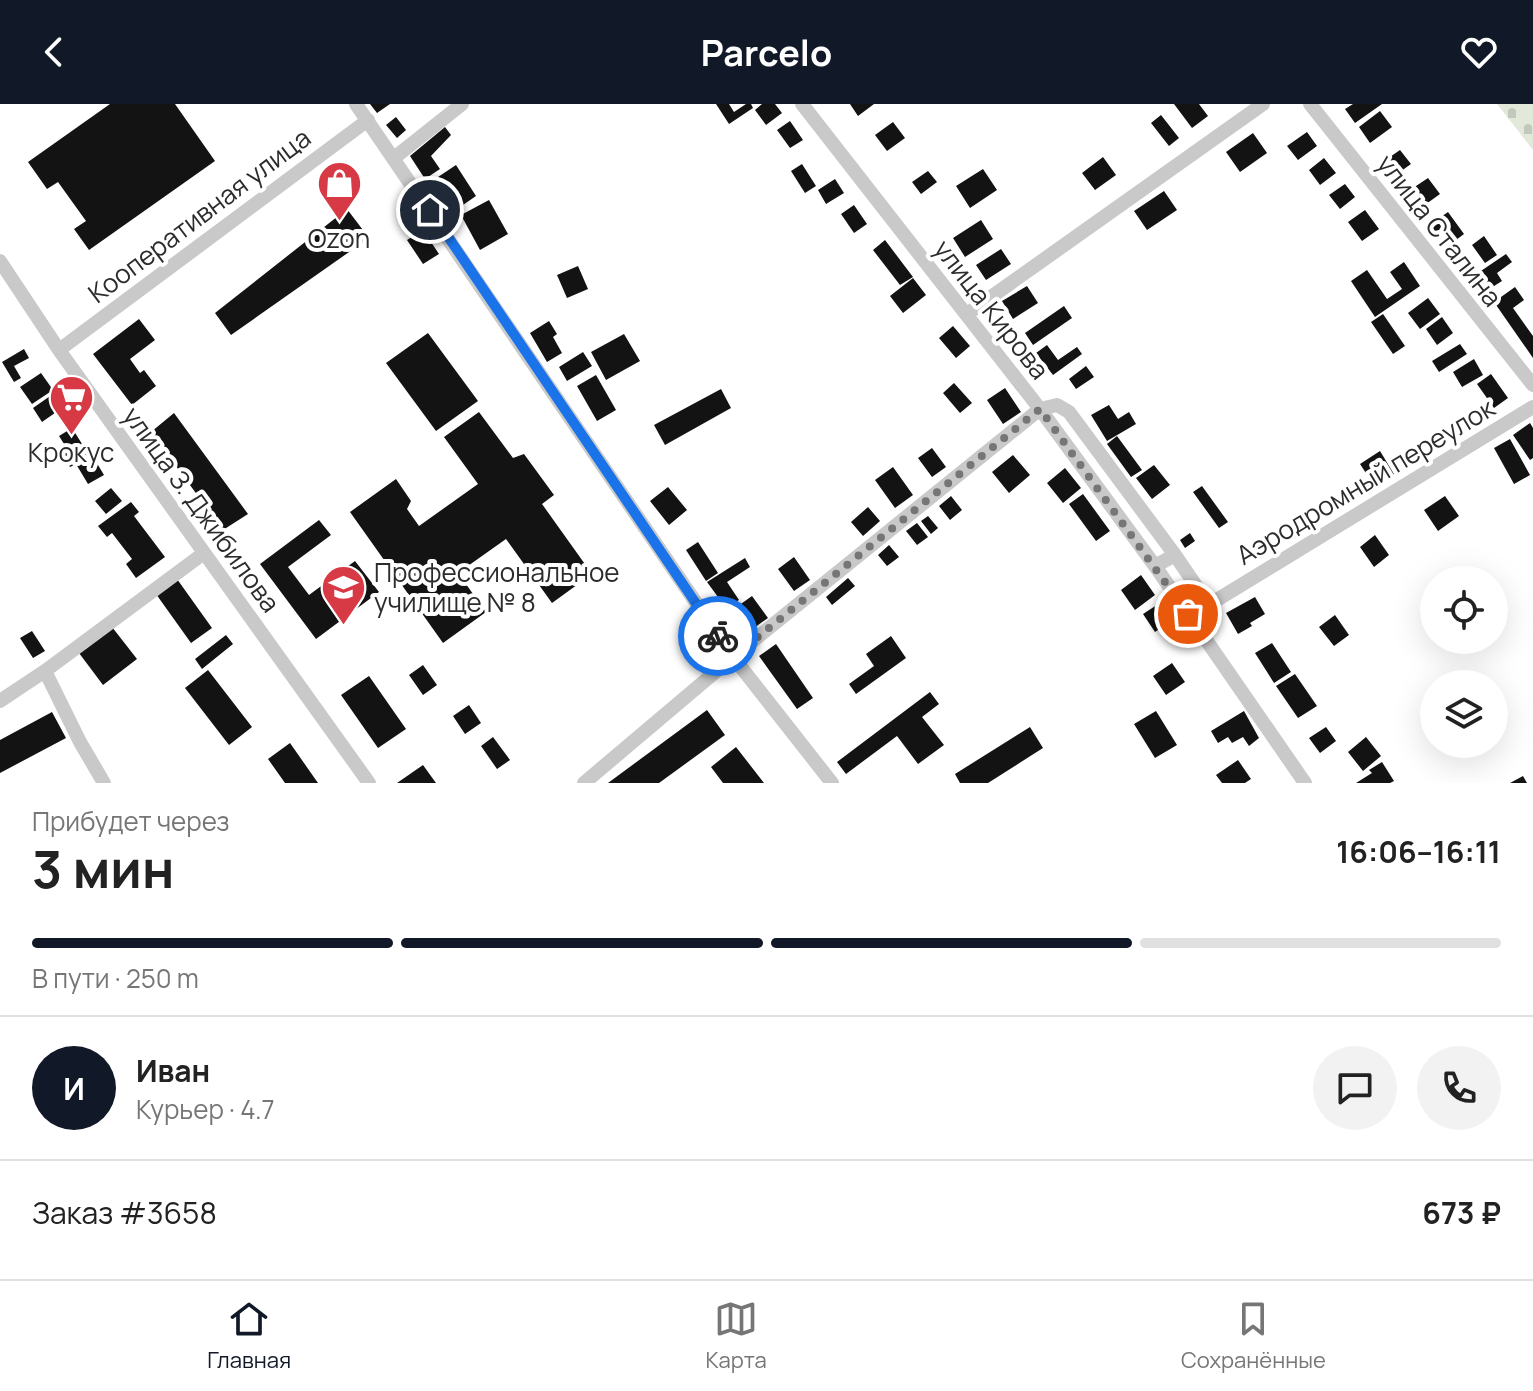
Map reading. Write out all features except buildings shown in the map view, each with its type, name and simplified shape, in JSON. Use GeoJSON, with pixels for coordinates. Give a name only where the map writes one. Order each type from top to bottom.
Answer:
{"type":"FeatureCollection","features":[{"type":"Feature","properties":{"kind":"street"},"geometry":{"type":"LineString","coordinates":[[356,104],[733,657],[832,783]]}},
{"type":"Feature","properties":{"kind":"street"},"geometry":{"type":"LineString","coordinates":[[394,158],[462,104]]}},
{"type":"Feature","properties":{"kind":"street","name":"улица Кирова"},"geometry":{"type":"LineString","coordinates":[[802,104],[1040,409],[1155,566],[1305,783]]}},
{"type":"Feature","properties":{"kind":"street"},"geometry":{"type":"LineString","coordinates":[[967,314],[1263,104]]}},
{"type":"Feature","properties":{"kind":"street","name":"улица Сталина"},"geometry":{"type":"LineString","coordinates":[[1310,104],[1533,385]]}},
{"type":"Feature","properties":{"kind":"street","name":"Кооперативная улица"},"geometry":{"type":"LineString","coordinates":[[59,350],[368,120]]}},
{"type":"Feature","properties":{"kind":"street","name":"улица З. Джибилова"},"geometry":{"type":"LineString","coordinates":[[0,261],[59,350],[369,783]]}},
{"type":"Feature","properties":{"kind":"street","name":"Аэродромный переулок"},"geometry":{"type":"LineString","coordinates":[[1040,409],[1057,405],[1069,412],[1205,599],[1215,601],[1533,407]]}},
{"type":"Feature","properties":{"kind":"street"},"geometry":{"type":"LineString","coordinates":[[584,783],[733,657],[1040,409]]}},
{"type":"Feature","properties":{"kind":"street"},"geometry":{"type":"LineString","coordinates":[[0,701],[204,553]]}},
{"type":"Feature","properties":{"kind":"street"},"geometry":{"type":"LineString","coordinates":[[1155,566],[1175,555]]}},
{"type":"Feature","properties":{"kind":"street"},"geometry":{"type":"LineString","coordinates":[[45,671],[104,783]]}},
{"type":"Feature","properties":{"kind":"green space"},"geometry":{"type":"Polygon","coordinates":[[[1497,104],[1533,104],[1533,150],[1497,104]]]}},
{"type":"Feature","properties":{"kind":"way so far"},"geometry":{"type":"LineString","coordinates":[[718,636],[733,657],[1040,409],[1188,614]]}},
{"type":"Feature","properties":{"kind":"place","name":"Ozon"},"geometry":{"type":"Point","coordinates":[339,222]}},
{"type":"Feature","properties":{"kind":"place","name":"Крокус"},"geometry":{"type":"Point","coordinates":[71,436]}},
{"type":"Feature","properties":{"kind":"place","name":"Профессиональное училище № 8"},"geometry":{"type":"Point","coordinates":[343,626]}},
{"type":"Feature","properties":{"kind":"route"},"geometry":{"type":"LineString","coordinates":[[430,210],[718,636]]}}]}
